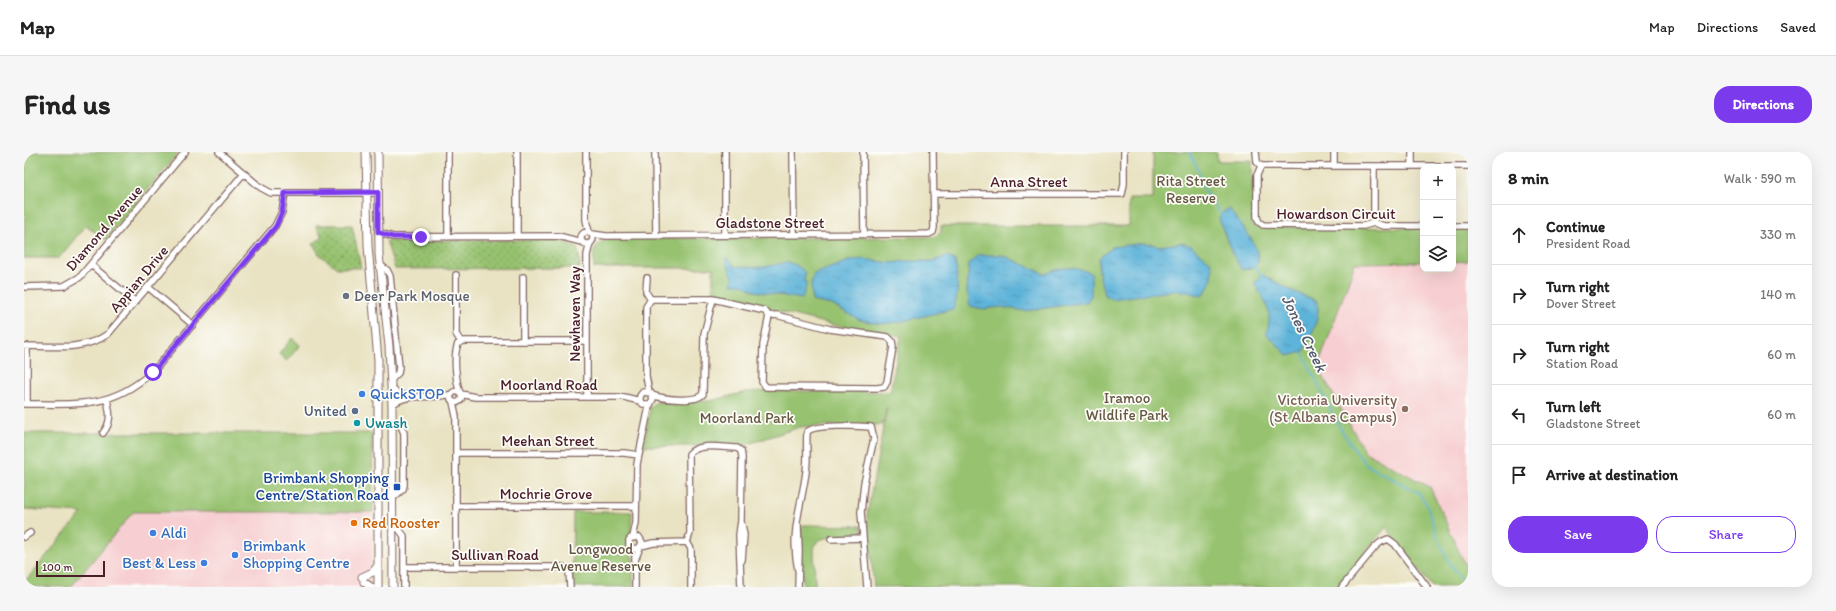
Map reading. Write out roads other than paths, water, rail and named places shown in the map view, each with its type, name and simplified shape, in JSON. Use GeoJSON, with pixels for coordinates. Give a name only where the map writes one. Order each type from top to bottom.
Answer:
{"type":"FeatureCollection","features":[{"type":"Feature","properties":{"kind":"main road"},"geometry":{"type":"LineString","coordinates":[[366,152],[368,246],[378,360],[378,582],[393,583],[392,405],[378,232],[378,152]]}},
{"type":"Feature","properties":{"kind":"main road"},"geometry":{"type":"LineString","coordinates":[[371,587],[363,580],[378,565]]}},
{"type":"Feature","properties":{"kind":"street","name":"Diamond Avenue"},"geometry":{"type":"LineString","coordinates":[[24,287],[64,286],[80,277],[185,152]]}},
{"type":"Feature","properties":{"kind":"street"},"geometry":{"type":"LineString","coordinates":[[219,152],[265,191],[285,193],[378,192]]}},
{"type":"Feature","properties":{"kind":"street"},"geometry":{"type":"LineString","coordinates":[[448,152],[448,236]]}},
{"type":"Feature","properties":{"kind":"street"},"geometry":{"type":"LineString","coordinates":[[517,152],[517,236]]}},
{"type":"Feature","properties":{"kind":"street","name":"Newhaven Way"},"geometry":{"type":"LineString","coordinates":[[586,152],[586,220],[588,236],[587,397]]}},
{"type":"Feature","properties":{"kind":"street"},"geometry":{"type":"LineString","coordinates":[[655,152],[656,235]]}},
{"type":"Feature","properties":{"kind":"street"},"geometry":{"type":"LineString","coordinates":[[725,152],[725,235]]}},
{"type":"Feature","properties":{"kind":"street"},"geometry":{"type":"LineString","coordinates":[[794,152],[794,235]]}},
{"type":"Feature","properties":{"kind":"street"},"geometry":{"type":"LineString","coordinates":[[863,152],[864,235]]}},
{"type":"Feature","properties":{"kind":"street"},"geometry":{"type":"LineString","coordinates":[[933,152],[933,194]]}},
{"type":"Feature","properties":{"kind":"street","name":"Anna Street"},"geometry":{"type":"LineString","coordinates":[[933,194],[1119,194],[1124,192],[1124,152]]}},
{"type":"Feature","properties":{"kind":"street"},"geometry":{"type":"LineString","coordinates":[[1256,152],[1257,162],[1261,166],[1468,166]]}},
{"type":"Feature","properties":{"kind":"street"},"geometry":{"type":"LineString","coordinates":[[1334,152],[1334,166]]}},
{"type":"Feature","properties":{"kind":"street"},"geometry":{"type":"LineString","coordinates":[[1412,152],[1412,166]]}},
{"type":"Feature","properties":{"kind":"street","name":"Howardson Circuit"},"geometry":{"type":"LineString","coordinates":[[1261,166],[1257,179],[1257,217],[1259,222],[1263,225],[1363,226],[1374,223],[1384,226],[1420,226]]}},
{"type":"Feature","properties":{"kind":"street"},"geometry":{"type":"LineString","coordinates":[[1374,166],[1374,223]]}},
{"type":"Feature","properties":{"kind":"street","name":"Appian Drive"},"geometry":{"type":"LineString","coordinates":[[26,346],[77,345],[96,341],[113,329],[244,174]]}},
{"type":"Feature","properties":{"kind":"street"},"geometry":{"type":"LineString","coordinates":[[26,346],[26,404],[82,404],[106,400],[128,391],[145,379],[158,366],[276,226],[282,212],[285,193]]}},
{"type":"Feature","properties":{"kind":"street","name":"Gladstone Street"},"geometry":{"type":"LineString","coordinates":[[570,238],[588,236],[656,235],[926,235],[933,232],[933,194]]}},
{"type":"Feature","properties":{"kind":"street"},"geometry":{"type":"LineString","coordinates":[[1456,226],[1468,226]]}},
{"type":"Feature","properties":{"kind":"street","name":"Gladstone Street"},"geometry":{"type":"LineString","coordinates":[[378,232],[393,237],[554,236],[570,238],[582,242],[588,236]]}},
{"type":"Feature","properties":{"kind":"street","name":"Gladstone Street"},"geometry":{"type":"LineString","coordinates":[[379,243],[393,237]]}},
{"type":"Feature","properties":{"kind":"street","name":"Newhaven Way"},"geometry":{"type":"LineString","coordinates":[[582,242],[587,255]]}},
{"type":"Feature","properties":{"kind":"street"},"geometry":{"type":"LineString","coordinates":[[91,265],[136,302]]}},
{"type":"Feature","properties":{"kind":"street"},"geometry":{"type":"LineString","coordinates":[[456,275],[456,334],[461,342]]}},
{"type":"Feature","properties":{"kind":"street"},"geometry":{"type":"LineString","coordinates":[[523,277],[523,341]]}},
{"type":"Feature","properties":{"kind":"street"},"geometry":{"type":"LineString","coordinates":[[647,278],[646,292],[650,300]]}},
{"type":"Feature","properties":{"kind":"street"},"geometry":{"type":"LineString","coordinates":[[148,287],[193,325]]}},
{"type":"Feature","properties":{"kind":"street"},"geometry":{"type":"LineString","coordinates":[[635,560],[639,542],[636,523],[636,476],[646,418],[646,307],[650,300],[659,298],[713,299],[765,311],[769,316],[762,351],[762,382],[767,388],[880,388],[884,387],[887,382],[893,347],[892,341],[888,337],[830,329],[778,315],[769,316]]}},
{"type":"Feature","properties":{"kind":"street"},"geometry":{"type":"LineString","coordinates":[[646,403],[666,399],[696,398],[703,394],[704,334],[713,299]]}},
{"type":"Feature","properties":{"kind":"street"},"geometry":{"type":"LineString","coordinates":[[456,567],[456,416],[452,401],[452,393],[456,378],[456,349],[461,342],[466,341],[587,341]]}},
{"type":"Feature","properties":{"kind":"street"},"geometry":{"type":"LineString","coordinates":[[456,378],[460,393],[460,401],[456,416]]}},
{"type":"Feature","properties":{"kind":"street"},"geometry":{"type":"LineString","coordinates":[[391,383],[397,393],[407,397]]}},
{"type":"Feature","properties":{"kind":"street"},"geometry":{"type":"LineString","coordinates":[[392,405],[398,400],[407,397],[438,397],[452,393]]}},
{"type":"Feature","properties":{"kind":"street","name":"Moorland Road"},"geometry":{"type":"LineString","coordinates":[[452,393],[460,393],[475,397],[624,397],[646,393]]}},
{"type":"Feature","properties":{"kind":"street"},"geometry":{"type":"LineString","coordinates":[[646,393],[666,399]]}},
{"type":"Feature","properties":{"kind":"street"},"geometry":{"type":"LineString","coordinates":[[646,393],[646,403]]}},
{"type":"Feature","properties":{"kind":"street"},"geometry":{"type":"LineString","coordinates":[[438,397],[452,401]]}},
{"type":"Feature","properties":{"kind":"street","name":"Moorland Road"},"geometry":{"type":"LineString","coordinates":[[452,401],[460,401],[475,397]]}},
{"type":"Feature","properties":{"kind":"street","name":"Moorland Road"},"geometry":{"type":"LineString","coordinates":[[624,397],[646,403]]}},
{"type":"Feature","properties":{"kind":"street"},"geometry":{"type":"LineString","coordinates":[[103,433],[109,425],[110,417],[106,400]]}},
{"type":"Feature","properties":{"kind":"street"},"geometry":{"type":"LineString","coordinates":[[392,421],[401,426],[404,433],[404,486],[403,489],[392,498]]}},
{"type":"Feature","properties":{"kind":"street"},"geometry":{"type":"LineString","coordinates":[[798,587],[799,551],[797,521],[806,474],[808,430],[814,427],[869,427],[873,430],[874,438],[862,497],[863,538],[867,587]]}},
{"type":"Feature","properties":{"kind":"street"},"geometry":{"type":"LineString","coordinates":[[691,587],[691,549],[687,542],[690,533],[689,454],[693,449],[701,447],[737,448],[741,451],[741,521],[744,535],[744,552],[741,564],[742,587]]}},
{"type":"Feature","properties":{"kind":"street","name":"Meehan Street"},"geometry":{"type":"LineString","coordinates":[[456,452],[624,453],[639,455]]}},
{"type":"Feature","properties":{"kind":"street","name":"Mochrie Grove"},"geometry":{"type":"LineString","coordinates":[[456,506],[636,506]]}},
{"type":"Feature","properties":{"kind":"street"},"geometry":{"type":"LineString","coordinates":[[393,521],[404,536],[404,587]]}},
{"type":"Feature","properties":{"kind":"street"},"geometry":{"type":"LineString","coordinates":[[24,537],[30,533]]}},
{"type":"Feature","properties":{"kind":"street"},"geometry":{"type":"LineString","coordinates":[[831,539],[863,538]]}},
{"type":"Feature","properties":{"kind":"street"},"geometry":{"type":"LineString","coordinates":[[1351,587],[1344,585],[1375,547],[1381,542],[1388,540],[1395,544],[1427,587]]}},
{"type":"Feature","properties":{"kind":"street"},"geometry":{"type":"LineString","coordinates":[[636,587],[635,560],[629,542],[687,542]]}},
{"type":"Feature","properties":{"kind":"street"},"geometry":{"type":"LineString","coordinates":[[632,548],[639,542]]}},
{"type":"Feature","properties":{"kind":"street","name":"Sullivan Road"},"geometry":{"type":"LineString","coordinates":[[404,567],[564,567],[569,573],[570,587]]}},
{"type":"Feature","properties":{"kind":"water"},"geometry":{"type":"Polygon","coordinates":[[[1230,209],[1256,248],[1258,263],[1251,268],[1242,270],[1238,264],[1231,251],[1219,218],[1224,211],[1230,209]]]}},
{"type":"Feature","properties":{"kind":"water"},"geometry":{"type":"Polygon","coordinates":[[[1146,243],[1159,246],[1180,243],[1190,245],[1210,261],[1212,278],[1202,296],[1180,290],[1112,299],[1104,295],[1099,273],[1099,258],[1112,247],[1146,243]]]}},
{"type":"Feature","properties":{"kind":"water"},"geometry":{"type":"Polygon","coordinates":[[[978,255],[1002,255],[1045,274],[1063,268],[1078,269],[1091,273],[1091,296],[1087,302],[1025,311],[1001,307],[983,309],[970,306],[967,291],[969,263],[978,255]]]}},
{"type":"Feature","properties":{"kind":"water"},"geometry":{"type":"Polygon","coordinates":[[[947,256],[955,260],[957,272],[957,298],[953,309],[899,322],[881,324],[860,320],[832,305],[812,301],[811,283],[814,274],[851,260],[863,259],[892,263],[905,261],[934,261],[947,256]]]}},
{"type":"Feature","properties":{"kind":"water"},"geometry":{"type":"Polygon","coordinates":[[[728,258],[734,266],[760,267],[785,263],[795,265],[805,273],[804,282],[807,283],[802,299],[754,291],[742,284],[732,284],[733,277],[725,259],[728,258]]]}},
{"type":"Feature","properties":{"kind":"water"},"geometry":{"type":"Polygon","coordinates":[[[1263,275],[1288,289],[1317,301],[1318,314],[1312,333],[1303,352],[1288,356],[1266,333],[1269,313],[1262,295],[1254,283],[1263,275]]]}},
{"type":"Feature","properties":{"kind":"waterway","name":"Jones Creek"},"geometry":{"type":"LineString","coordinates":[[1189,152],[1198,169],[1203,187],[1222,216]]}},
{"type":"Feature","properties":{"kind":"waterway","name":"Jones Creek"},"geometry":{"type":"LineString","coordinates":[[1254,264],[1263,278]]}},
{"type":"Feature","properties":{"kind":"waterway","name":"Jones Creek"},"geometry":{"type":"LineString","coordinates":[[1302,352],[1340,428],[1356,452],[1367,465],[1419,493],[1427,506],[1437,537],[1449,562],[1467,587]]}},
{"type":"Feature","properties":{"kind":"place","name":"Deer Park Mosque"},"geometry":{"type":"Point","coordinates":[346,296]}},
{"type":"Feature","properties":{"kind":"place","name":"QuickSTOP"},"geometry":{"type":"Point","coordinates":[362,394]}},
{"type":"Feature","properties":{"kind":"place","name":"Victoria University (St Albans Campus)"},"geometry":{"type":"Point","coordinates":[1405,409]}},
{"type":"Feature","properties":{"kind":"place","name":"United"},"geometry":{"type":"Point","coordinates":[355,411]}},
{"type":"Feature","properties":{"kind":"place","name":"Uwash"},"geometry":{"type":"Point","coordinates":[357,423]}},
{"type":"Feature","properties":{"kind":"place","name":"Brimbank Shopping Centre/Station Road"},"geometry":{"type":"Point","coordinates":[397,487]}},
{"type":"Feature","properties":{"kind":"place","name":"Red Rooster"},"geometry":{"type":"Point","coordinates":[354,523]}},
{"type":"Feature","properties":{"kind":"place","name":"Aldi"},"geometry":{"type":"Point","coordinates":[153,533]}},
{"type":"Feature","properties":{"kind":"place","name":"Brimbank Shopping Centre"},"geometry":{"type":"Point","coordinates":[235,555]}},
{"type":"Feature","properties":{"kind":"place","name":"Best & Less"},"geometry":{"type":"Point","coordinates":[204,563]}},
{"type":"Feature","properties":{"kind":"park label","name":"Rita Street Reserve"},"geometry":{"type":"Point","coordinates":[1191,190]}},
{"type":"Feature","properties":{"kind":"park label","name":"Iramoo Wildlife Park"},"geometry":{"type":"Point","coordinates":[1127,406]}},
{"type":"Feature","properties":{"kind":"park label","name":"Moorland Park"},"geometry":{"type":"Point","coordinates":[747,418]}},
{"type":"Feature","properties":{"kind":"park label","name":"Longwood Avenue Reserve"},"geometry":{"type":"Point","coordinates":[601,558]}}]}
